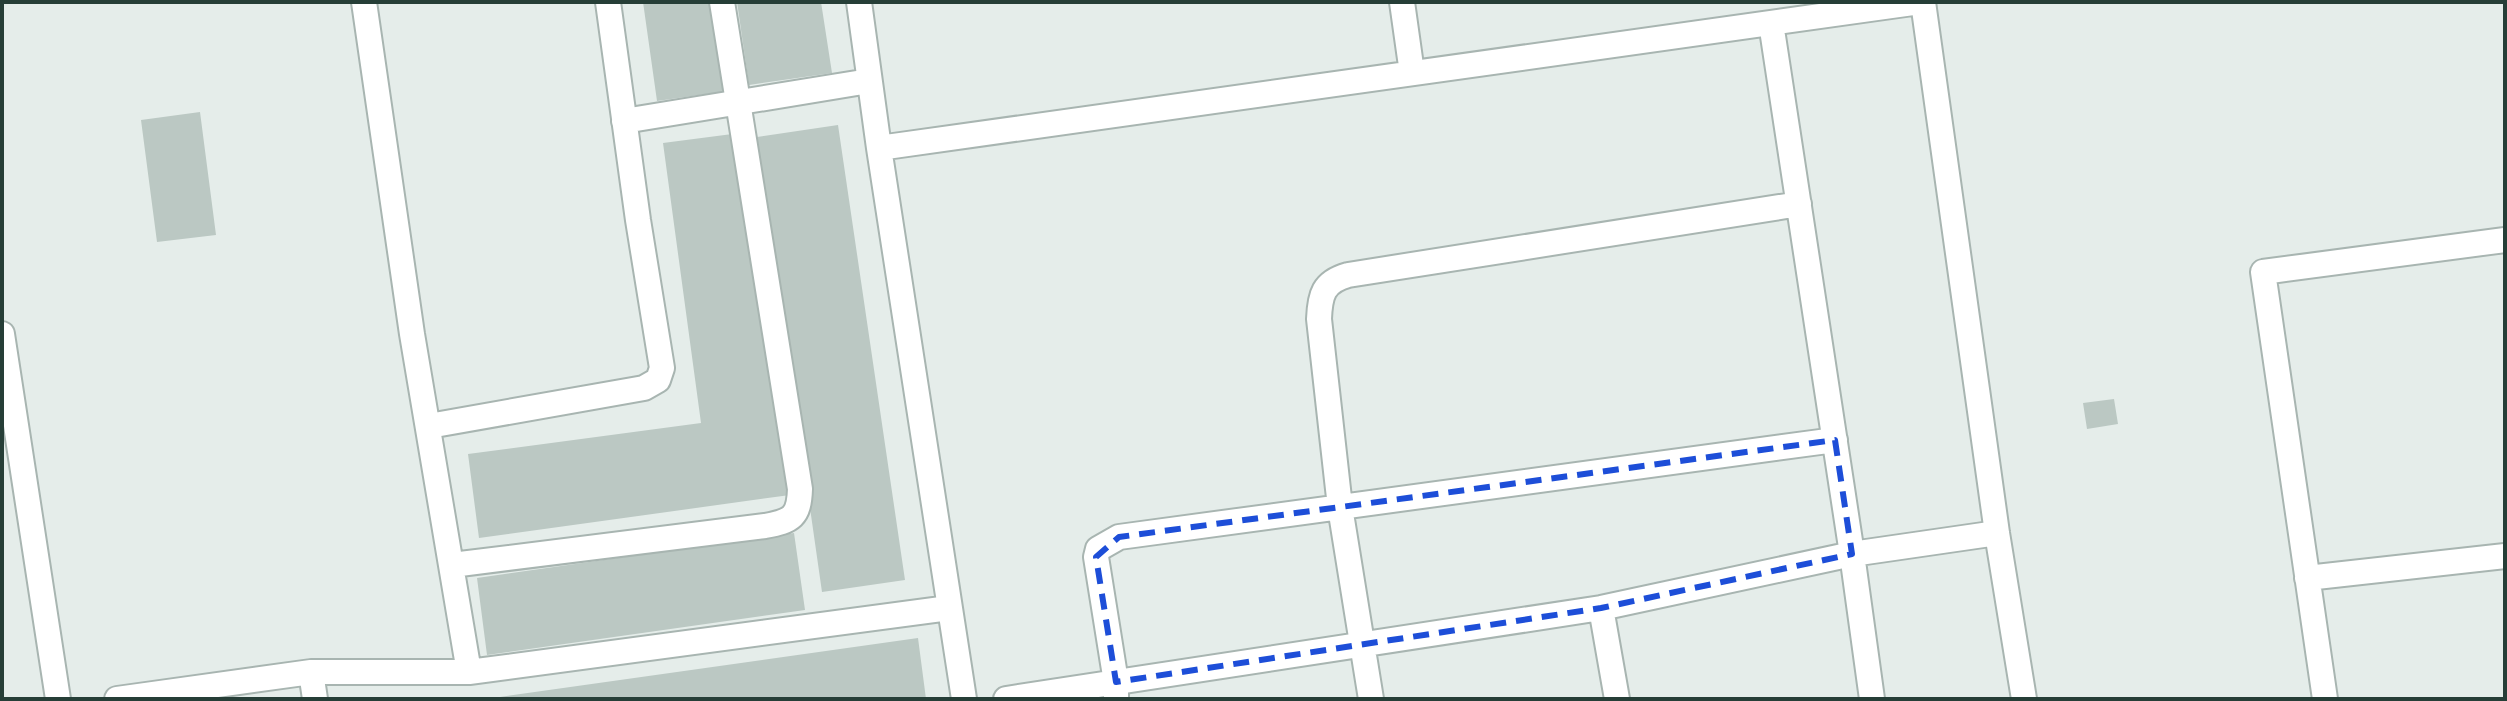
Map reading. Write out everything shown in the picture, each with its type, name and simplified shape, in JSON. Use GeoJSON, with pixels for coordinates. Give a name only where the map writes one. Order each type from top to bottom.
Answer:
{"type":"FeatureCollection","features":[{"type":"Feature","properties":{"kind":"street"},"geometry":{"type":"LineString","coordinates":[[364,2],[412,334],[469,672]]}},
{"type":"Feature","properties":{"kind":"street"},"geometry":{"type":"LineString","coordinates":[[429,426],[644,388],[658,380],[662,368],[608,2]]}},
{"type":"Feature","properties":{"kind":"street"},"geometry":{"type":"LineString","coordinates":[[452,565],[783,523],[794,516],[799,507],[800,489],[722,2]]}},
{"type":"Feature","properties":{"kind":"street"},"geometry":{"type":"LineString","coordinates":[[859,2],[964,699]]}},
{"type":"Feature","properties":{"kind":"street"},"geometry":{"type":"LineString","coordinates":[[1402,2],[1412,73]]}},
{"type":"Feature","properties":{"kind":"street"},"geometry":{"type":"LineString","coordinates":[[879,148],[1921,2],[1997,533],[2024,699]]}},
{"type":"Feature","properties":{"kind":"street"},"geometry":{"type":"LineString","coordinates":[[1771,23],[1872,699]]}},
{"type":"Feature","properties":{"kind":"street"},"geometry":{"type":"LineString","coordinates":[[624,121],[869,81]]}},
{"type":"Feature","properties":{"kind":"street"},"geometry":{"type":"LineString","coordinates":[[1371,699],[1340,507],[1319,319],[1320,297],[1328,286],[1338,278],[1799,204]]}},
{"type":"Feature","properties":{"kind":"street"},"geometry":{"type":"LineString","coordinates":[[2325,699],[2263,272],[2505,240]]}},
{"type":"Feature","properties":{"kind":"street"},"geometry":{"type":"LineString","coordinates":[[2,334],[58,699]]}},
{"type":"Feature","properties":{"kind":"street"},"geometry":{"type":"LineString","coordinates":[[1116,690],[1096,557],[1098,549],[1119,537],[1835,440]]}},
{"type":"Feature","properties":{"kind":"street"},"geometry":{"type":"LineString","coordinates":[[1006,699],[1116,690],[1363,644],[1601,608],[1852,554],[1997,533]]}},
{"type":"Feature","properties":{"kind":"street"},"geometry":{"type":"LineString","coordinates":[[2307,578],[2505,556]]}},
{"type":"Feature","properties":{"kind":"street"},"geometry":{"type":"LineString","coordinates":[[117,699],[311,672],[469,672],[949,608]]}},
{"type":"Feature","properties":{"kind":"street"},"geometry":{"type":"LineString","coordinates":[[1601,608],[1617,699]]}},
{"type":"Feature","properties":{"kind":"street"},"geometry":{"type":"LineString","coordinates":[[311,672],[315,699]]}},
{"type":"Feature","properties":{"kind":"highlighted area"},"geometry":{"type":"Polygon","coordinates":[[[1835,440],[1852,554],[1601,608],[1116,682],[1096,557],[1119,537],[1835,440]]]}},
{"type":"Feature","properties":{"kind":"building"},"geometry":{"type":"Polygon","coordinates":[[[643,2],[721,2],[734,90],[657,101],[643,2]]]}},
{"type":"Feature","properties":{"kind":"building"},"geometry":{"type":"Polygon","coordinates":[[[737,2],[821,2],[832,73],[749,85],[737,2]]]}},
{"type":"Feature","properties":{"kind":"building"},"geometry":{"type":"Polygon","coordinates":[[[200,112],[216,235],[157,242],[141,120],[200,112]]]}},
{"type":"Feature","properties":{"kind":"building"},"geometry":{"type":"Polygon","coordinates":[[[838,125],[905,580],[822,592],[757,137],[838,125]]]}},
{"type":"Feature","properties":{"kind":"building"},"geometry":{"type":"Polygon","coordinates":[[[740,133],[790,495],[479,538],[468,454],[701,423],[663,143],[740,133]]]}},
{"type":"Feature","properties":{"kind":"building"},"geometry":{"type":"Polygon","coordinates":[[[2114,399],[2118,424],[2087,429],[2083,403],[2114,399]]]}},
{"type":"Feature","properties":{"kind":"building"},"geometry":{"type":"Polygon","coordinates":[[[794,533],[805,610],[487,655],[477,578],[794,533]]]}},
{"type":"Feature","properties":{"kind":"building"},"geometry":{"type":"Polygon","coordinates":[[[918,638],[926,699],[500,699],[500,697],[918,638]]]}}]}
